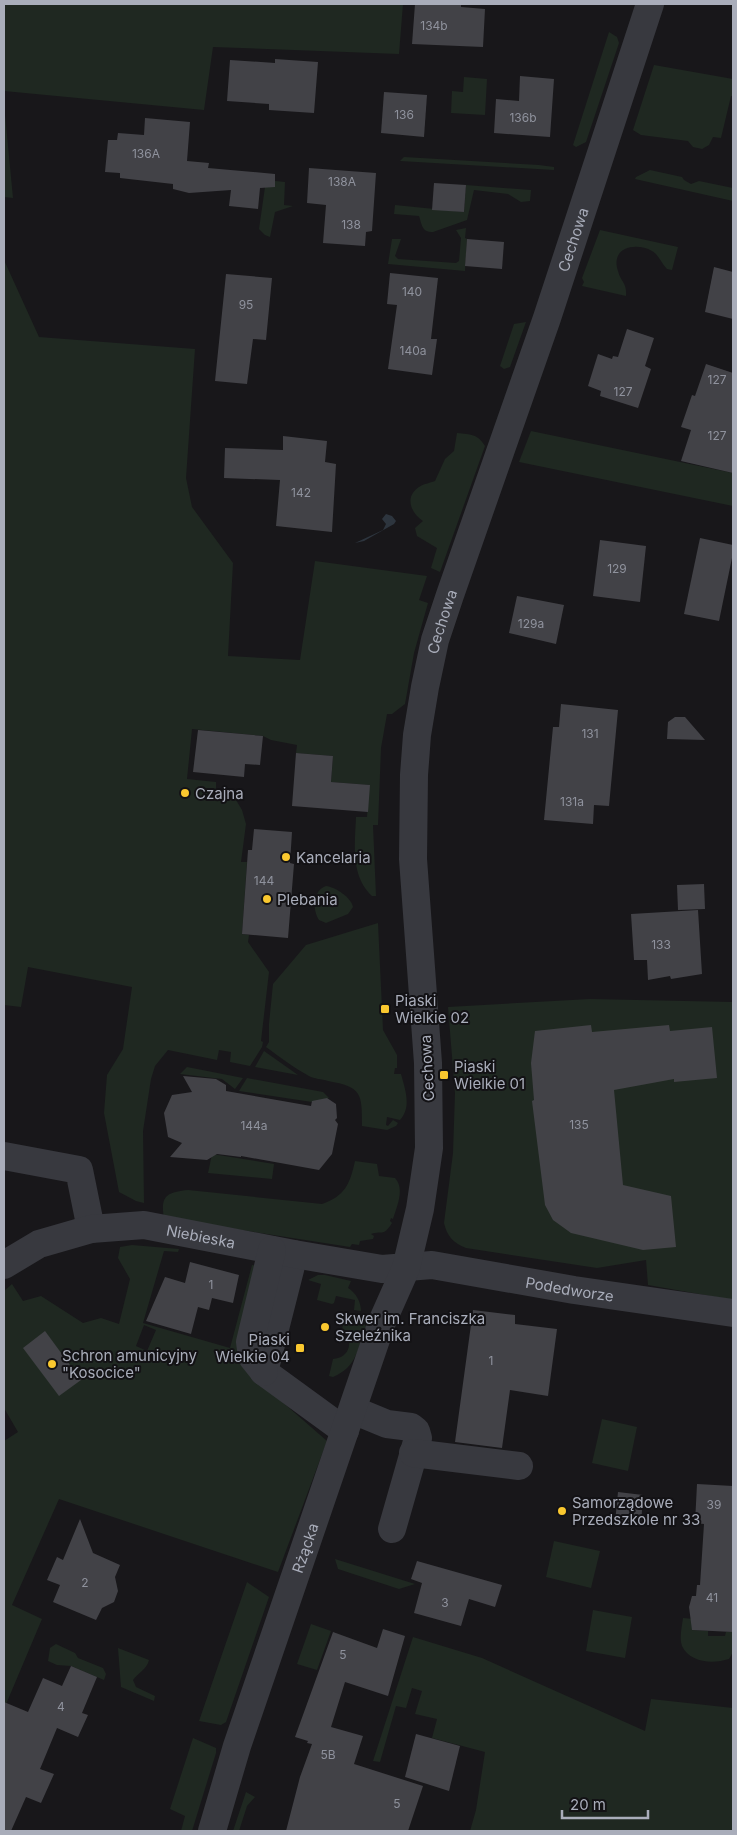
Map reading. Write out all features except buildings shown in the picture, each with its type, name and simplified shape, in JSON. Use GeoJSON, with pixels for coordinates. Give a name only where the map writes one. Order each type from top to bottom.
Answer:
{"type":"FeatureCollection","features":[{"type":"Feature","properties":{"kind":"street","name":"Cechowa"},"geometry":{"type":"LineString","coordinates":[[406,1268],[420,1209],[429,1148],[428,1063],[414,860],[414,775],[417,735],[425,687],[435,640],[546,318],[650,4]]}},
{"type":"Feature","properties":{"kind":"street"},"geometry":{"type":"LineString","coordinates":[[4,1156],[79,1170],[91,1229]]}},
{"type":"Feature","properties":{"kind":"street","name":"Niebieska"},"geometry":{"type":"LineString","coordinates":[[4,1265],[39,1244],[91,1229],[144,1225],[382,1269],[406,1268]]}},
{"type":"Feature","properties":{"kind":"street"},"geometry":{"type":"LineString","coordinates":[[283,1252],[264,1372],[349,1420],[411,1427],[416,1431],[418,1438],[392,1529]]}},
{"type":"Feature","properties":{"kind":"street","name":"Podedworze"},"geometry":{"type":"LineString","coordinates":[[406,1268],[440,1266],[574,1290],[733,1313]]}},
{"type":"Feature","properties":{"kind":"street","name":"Rżącka"},"geometry":{"type":"LineString","coordinates":[[212,1831],[237,1746],[382,1322],[406,1268]]}},
{"type":"Feature","properties":{"kind":"street"},"geometry":{"type":"LineString","coordinates":[[414,1453],[519,1466]]}},
{"type":"Feature","properties":{"kind":"shaded area"},"geometry":{"type":"Polygon","coordinates":[[[4,4],[403,4],[399,54],[213,47],[204,110],[4,91],[4,4]]]}},
{"type":"Feature","properties":{"kind":"shaded area"},"geometry":{"type":"Polygon","coordinates":[[[609,32],[617,37],[619,43],[586,142],[576,147],[573,145],[609,32]]]}},
{"type":"Feature","properties":{"kind":"shaded area"},"geometry":{"type":"Polygon","coordinates":[[[654,65],[733,79],[733,96],[731,96],[721,138],[713,137],[709,145],[702,149],[693,147],[688,141],[641,135],[633,130],[654,65]]]}},
{"type":"Feature","properties":{"kind":"shaded area"},"geometry":{"type":"Polygon","coordinates":[[[464,77],[487,79],[485,115],[451,113],[452,91],[463,92],[464,77]]]}},
{"type":"Feature","properties":{"kind":"shaded area"},"geometry":{"type":"Polygon","coordinates":[[[4,104],[13,198],[4,197],[4,104]]]}},
{"type":"Feature","properties":{"kind":"shaded area"},"geometry":{"type":"Polygon","coordinates":[[[404,157],[539,165],[554,167],[554,170],[400,161],[404,157]]]}},
{"type":"Feature","properties":{"kind":"shaded area"},"geometry":{"type":"Polygon","coordinates":[[[650,170],[682,177],[691,184],[699,181],[733,188],[733,201],[635,179],[650,170]]]}},
{"type":"Feature","properties":{"kind":"shaded area"},"geometry":{"type":"Polygon","coordinates":[[[266,180],[285,182],[284,205],[293,206],[275,212],[270,237],[259,229],[266,180]]]}},
{"type":"Feature","properties":{"kind":"shaded area"},"geometry":{"type":"Polygon","coordinates":[[[466,185],[531,190],[530,201],[521,202],[508,194],[474,190],[467,220],[433,232],[424,229],[419,216],[394,214],[395,205],[464,212],[466,185]]]}},
{"type":"Feature","properties":{"kind":"shaded area"},"geometry":{"type":"Polygon","coordinates":[[[466,228],[465,271],[388,264],[392,239],[401,239],[395,256],[398,259],[456,263],[459,261],[461,238],[456,230],[466,228]]]}},
{"type":"Feature","properties":{"kind":"shaded area"},"geometry":{"type":"Polygon","coordinates":[[[600,230],[678,247],[672,270],[667,269],[652,251],[646,248],[632,247],[621,252],[617,263],[619,275],[626,288],[626,296],[582,286],[584,282],[582,278],[600,230]]]}},
{"type":"Feature","properties":{"kind":"shaded area"},"geometry":{"type":"Polygon","coordinates":[[[4,260],[39,337],[195,349],[186,478],[192,507],[233,563],[228,656],[300,660],[315,561],[427,576],[419,600],[428,603],[414,653],[405,704],[392,714],[387,714],[381,748],[378,825],[373,825],[376,896],[372,896],[365,888],[360,879],[355,859],[356,817],[367,817],[369,785],[331,782],[333,756],[296,753],[297,745],[271,740],[263,736],[192,729],[187,779],[216,782],[216,790],[227,792],[236,800],[242,810],[246,824],[241,862],[247,862],[242,934],[249,935],[248,942],[269,972],[261,1041],[263,1042],[262,1047],[250,1066],[230,1062],[231,1052],[219,1050],[217,1060],[168,1050],[155,1066],[151,1079],[143,1131],[144,1203],[119,1192],[104,1113],[107,1075],[123,1049],[132,987],[28,967],[21,1007],[4,1005],[4,260]]]}},
{"type":"Feature","properties":{"kind":"shaded area"},"geometry":{"type":"Polygon","coordinates":[[[526,322],[510,367],[504,369],[500,366],[514,324],[526,322]]]}},
{"type":"Feature","properties":{"kind":"shaded area"},"geometry":{"type":"Polygon","coordinates":[[[531,431],[733,473],[733,506],[519,462],[531,431]]]}},
{"type":"Feature","properties":{"kind":"shaded area"},"geometry":{"type":"Polygon","coordinates":[[[457,433],[476,437],[485,446],[440,572],[431,568],[437,548],[417,536],[415,528],[423,521],[415,514],[411,500],[414,491],[419,487],[435,481],[445,459],[454,451],[457,433]]]}},
{"type":"Feature","properties":{"kind":"shaded area"},"geometry":{"type":"Polygon","coordinates":[[[386,514],[392,516],[396,521],[394,524],[364,541],[355,543],[383,530],[386,524],[382,519],[386,514]]]}},
{"type":"Feature","properties":{"kind":"shaded area"},"geometry":{"type":"Polygon","coordinates":[[[326,886],[342,893],[352,903],[353,907],[348,914],[326,923],[319,920],[317,916],[315,901],[318,892],[326,886]]]}},
{"type":"Feature","properties":{"kind":"shaded area"},"geometry":{"type":"Polygon","coordinates":[[[378,923],[383,1030],[397,1055],[397,1068],[395,1068],[394,1074],[401,1074],[407,1104],[404,1115],[400,1120],[387,1117],[386,1125],[388,1126],[393,1120],[398,1123],[387,1130],[362,1126],[360,1099],[354,1089],[339,1083],[311,1077],[266,1047],[269,1042],[273,984],[306,945],[378,923]]]}},
{"type":"Feature","properties":{"kind":"shaded area"},"geometry":{"type":"Polygon","coordinates":[[[590,999],[733,1002],[733,1300],[648,1285],[646,1260],[597,1268],[466,1248],[454,1241],[447,1232],[444,1223],[453,1153],[455,1093],[448,1007],[590,999]]]}},
{"type":"Feature","properties":{"kind":"shaded area"},"geometry":{"type":"Polygon","coordinates":[[[264,1051],[298,1075],[255,1067],[264,1051]]]}},
{"type":"Feature","properties":{"kind":"shaded area"},"geometry":{"type":"Polygon","coordinates":[[[187,1067],[243,1078],[235,1089],[222,1079],[180,1074],[187,1067]]]}},
{"type":"Feature","properties":{"kind":"shaded area"},"geometry":{"type":"Polygon","coordinates":[[[247,1078],[323,1092],[329,1098],[312,1102],[239,1091],[247,1078]]]}},
{"type":"Feature","properties":{"kind":"shaded area"},"geometry":{"type":"Polygon","coordinates":[[[212,1154],[274,1164],[272,1179],[208,1173],[212,1154]]]}},
{"type":"Feature","properties":{"kind":"shaded area"},"geometry":{"type":"Polygon","coordinates":[[[355,1161],[377,1164],[379,1176],[395,1178],[400,1192],[393,1219],[391,1218],[390,1221],[392,1223],[389,1227],[385,1232],[371,1234],[374,1236],[373,1239],[360,1241],[359,1245],[352,1244],[350,1247],[164,1218],[163,1205],[167,1196],[175,1192],[188,1190],[322,1204],[336,1197],[345,1188],[355,1161]]]}},
{"type":"Feature","properties":{"kind":"shaded area"},"geometry":{"type":"Polygon","coordinates":[[[132,1245],[179,1249],[178,1252],[164,1251],[143,1323],[230,1348],[252,1265],[259,1266],[256,1379],[327,1441],[278,1572],[59,1499],[12,1605],[42,1619],[4,1709],[4,1441],[18,1432],[4,1408],[4,1291],[12,1284],[23,1301],[41,1296],[83,1323],[101,1318],[119,1324],[130,1279],[118,1258],[120,1247],[132,1245]],[[144,1325],[136,1346],[147,1351],[156,1330],[144,1325]]]}},
{"type":"Feature","properties":{"kind":"shaded area"},"geometry":{"type":"Polygon","coordinates":[[[318,1275],[351,1281],[348,1288],[358,1298],[361,1311],[354,1310],[355,1300],[336,1296],[332,1304],[317,1300],[321,1284],[308,1280],[318,1275]]]}},
{"type":"Feature","properties":{"kind":"shaded area"},"geometry":{"type":"Polygon","coordinates":[[[345,1317],[359,1320],[366,1326],[356,1356],[347,1368],[333,1377],[329,1376],[333,1359],[344,1355],[349,1347],[348,1338],[342,1329],[345,1317]]]}},
{"type":"Feature","properties":{"kind":"shaded area"},"geometry":{"type":"Polygon","coordinates":[[[602,1419],[637,1427],[628,1471],[592,1463],[602,1419]]]}},
{"type":"Feature","properties":{"kind":"shaded area"},"geometry":{"type":"Polygon","coordinates":[[[554,1541],[600,1551],[591,1588],[546,1577],[554,1541]]]}},
{"type":"Feature","properties":{"kind":"shaded area"},"geometry":{"type":"Polygon","coordinates":[[[335,1559],[415,1584],[399,1589],[338,1569],[335,1559]]]}},
{"type":"Feature","properties":{"kind":"shaded area"},"geometry":{"type":"Polygon","coordinates":[[[247,1582],[269,1597],[226,1722],[221,1725],[199,1721],[247,1582]]]}},
{"type":"Feature","properties":{"kind":"shaded area"},"geometry":{"type":"Polygon","coordinates":[[[593,1610],[632,1617],[625,1658],[586,1651],[593,1610]]]}},
{"type":"Feature","properties":{"kind":"shaded area"},"geometry":{"type":"Polygon","coordinates":[[[683,1618],[693,1619],[692,1630],[708,1631],[708,1636],[725,1636],[726,1632],[733,1632],[733,1652],[729,1659],[709,1662],[690,1656],[682,1646],[683,1618]]]}},
{"type":"Feature","properties":{"kind":"shaded area"},"geometry":{"type":"Polygon","coordinates":[[[311,1624],[331,1631],[317,1670],[297,1664],[311,1624]]]}},
{"type":"Feature","properties":{"kind":"shaded area"},"geometry":{"type":"Polygon","coordinates":[[[413,1637],[482,1658],[645,1731],[651,1699],[733,1708],[733,1831],[470,1831],[476,1810],[485,1752],[432,1738],[437,1719],[415,1714],[422,1691],[412,1688],[406,1708],[396,1706],[380,1762],[373,1761],[413,1637]]]}},
{"type":"Feature","properties":{"kind":"shaded area"},"geometry":{"type":"Polygon","coordinates":[[[56,1644],[75,1653],[78,1658],[103,1668],[106,1674],[104,1680],[71,1666],[57,1665],[48,1661],[50,1648],[56,1644]]]}},
{"type":"Feature","properties":{"kind":"shaded area"},"geometry":{"type":"Polygon","coordinates":[[[118,1648],[149,1660],[133,1680],[136,1687],[155,1696],[154,1701],[121,1687],[118,1648]]]}},
{"type":"Feature","properties":{"kind":"shaded area"},"geometry":{"type":"Polygon","coordinates":[[[193,1738],[216,1748],[216,1753],[192,1831],[181,1831],[185,1816],[170,1809],[193,1738]]]}},
{"type":"Feature","properties":{"kind":"shaded area"},"geometry":{"type":"Polygon","coordinates":[[[246,1792],[255,1797],[247,1806],[239,1831],[233,1831],[246,1792]]]}},
{"type":"Feature","properties":{"kind":"place","name":"Czajna"},"geometry":{"type":"Point","coordinates":[185,793]}},
{"type":"Feature","properties":{"kind":"place","name":"Kancelaria"},"geometry":{"type":"Point","coordinates":[286,857]}},
{"type":"Feature","properties":{"kind":"place","name":"Plebania"},"geometry":{"type":"Point","coordinates":[267,899]}},
{"type":"Feature","properties":{"kind":"place","name":"Piaski Wielkie 02"},"geometry":{"type":"Point","coordinates":[385,1009]}},
{"type":"Feature","properties":{"kind":"place","name":"Piaski Wielkie 01"},"geometry":{"type":"Point","coordinates":[444,1075]}},
{"type":"Feature","properties":{"kind":"place","name":"Skwer im. Franciszka Szeleźnika"},"geometry":{"type":"Point","coordinates":[325,1327]}},
{"type":"Feature","properties":{"kind":"place","name":"Piaski Wielkie 04"},"geometry":{"type":"Point","coordinates":[300,1348]}},
{"type":"Feature","properties":{"kind":"place","name":"Schron amunicyjny \"Kosocice\""},"geometry":{"type":"Point","coordinates":[52,1364]}},
{"type":"Feature","properties":{"kind":"place","name":"Samorządowe Przedszkole nr 33"},"geometry":{"type":"Point","coordinates":[562,1511]}}]}
